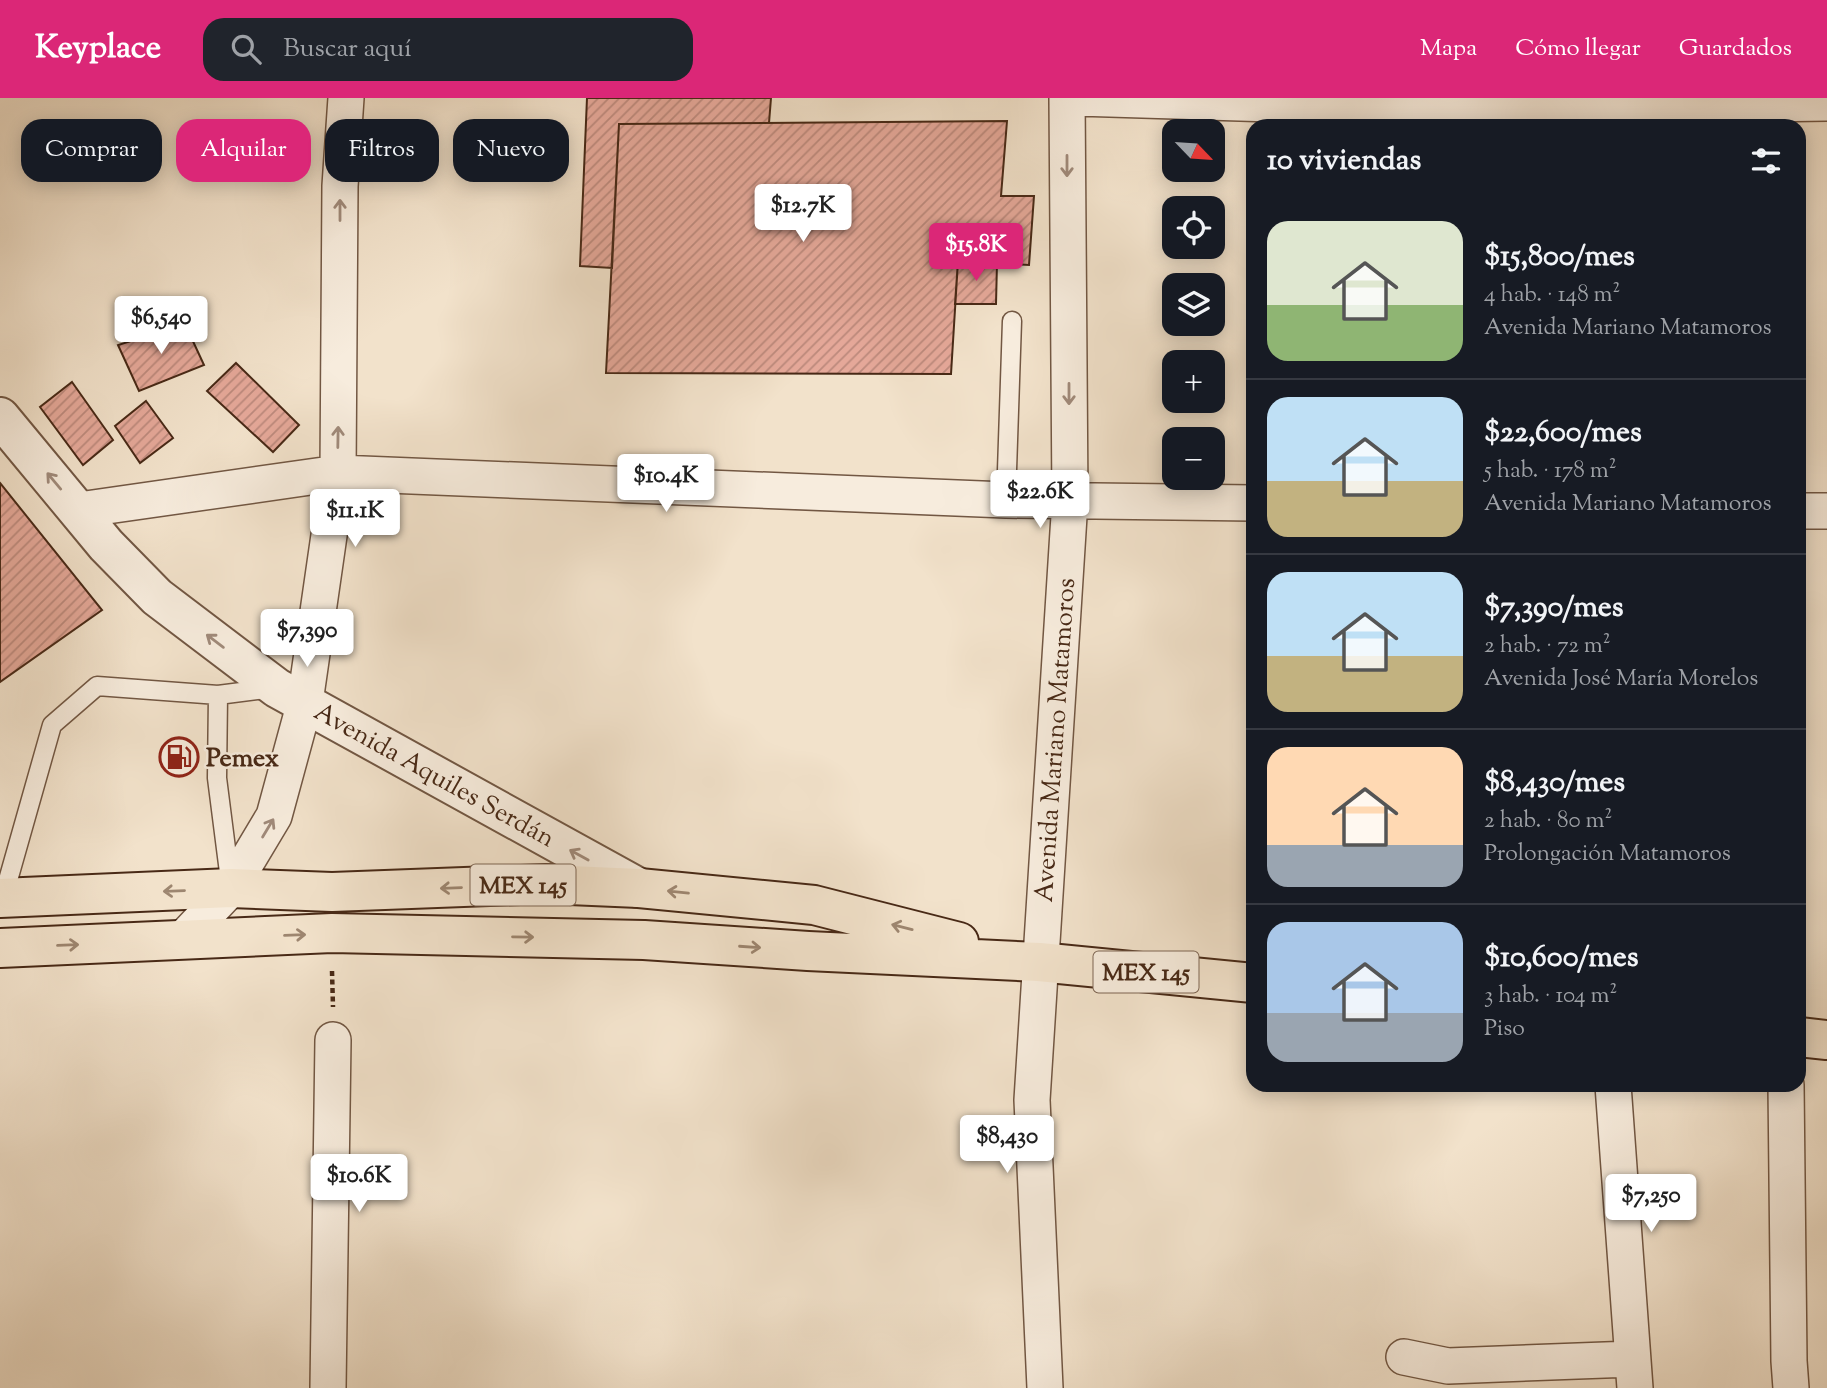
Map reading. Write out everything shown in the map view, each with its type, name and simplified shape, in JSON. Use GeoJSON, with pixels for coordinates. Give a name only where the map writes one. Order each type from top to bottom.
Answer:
{"type":"FeatureCollection","features":[{"type":"Feature","properties":{"kind":"main road","name":"MEX 145"},"geometry":{"type":"LineString","coordinates":[[2,898],[231,888],[332,892],[546,884],[639,888],[814,905],[1040,962]]}},
{"type":"Feature","properties":{"kind":"main road","name":"MEX 145"},"geometry":{"type":"LineString","coordinates":[[0,948],[332,933],[630,940],[1040,962],[1246,982]]}},
{"type":"Feature","properties":{"kind":"main road"},"geometry":{"type":"LineString","coordinates":[[1806,1038],[1827,1040]]}},
{"type":"Feature","properties":{"kind":"street"},"geometry":{"type":"LineString","coordinates":[[182,940],[231,888],[274,816],[291,695],[338,473],[340,186],[346,98]]}},
{"type":"Feature","properties":{"kind":"street","name":"Avenida Mariano Matamoros"},"geometry":{"type":"LineString","coordinates":[[1045,1388],[1032,1100],[1070,500],[1067,98]]}},
{"type":"Feature","properties":{"kind":"street"},"geometry":{"type":"LineString","coordinates":[[1077,98],[1435,109],[1804,107]]}},
{"type":"Feature","properties":{"kind":"street","name":"Avenida Aquiles Serdán"},"geometry":{"type":"LineString","coordinates":[[0,417],[106,545],[157,597],[291,695],[639,888]]}},
{"type":"Feature","properties":{"kind":"street"},"geometry":{"type":"LineString","coordinates":[[79,510],[338,473],[1006,500],[1246,503]]}},
{"type":"Feature","properties":{"kind":"street"},"geometry":{"type":"LineString","coordinates":[[1806,511],[1827,511]]}},
{"type":"Feature","properties":{"kind":"street"},"geometry":{"type":"LineString","coordinates":[[328,1388],[333,1040]]}},
{"type":"Feature","properties":{"kind":"street"},"geometry":{"type":"LineString","coordinates":[[1404,1357],[1448,1366],[1634,1373],[1613,1092]]}},
{"type":"Feature","properties":{"kind":"street"},"geometry":{"type":"LineString","coordinates":[[1786,1092],[1791,1388]]}},
{"type":"Feature","properties":{"kind":"lane"},"geometry":{"type":"LineString","coordinates":[[1006,500],[1012,321]]}},
{"type":"Feature","properties":{"kind":"lane"},"geometry":{"type":"LineString","coordinates":[[2,898],[52,725],[97,687],[218,695],[291,695]]}},
{"type":"Feature","properties":{"kind":"lane"},"geometry":{"type":"LineString","coordinates":[[218,695],[217,778],[231,888]]}},
{"type":"Feature","properties":{"kind":"building"},"geometry":{"type":"Polygon","coordinates":[[[587,98],[771,98],[769,123],[619,124],[612,268],[580,266],[587,98]]]}},
{"type":"Feature","properties":{"kind":"building"},"geometry":{"type":"Polygon","coordinates":[[[1007,121],[1001,196],[1034,196],[1029,265],[958,261],[951,374],[606,373],[619,124],[1007,121]]]}},
{"type":"Feature","properties":{"kind":"building"},"geometry":{"type":"Polygon","coordinates":[[[958,261],[997,263],[996,304],[955,304],[958,261]]]}},
{"type":"Feature","properties":{"kind":"building"},"geometry":{"type":"Polygon","coordinates":[[[185,324],[204,365],[139,391],[118,345],[185,324]]]}},
{"type":"Feature","properties":{"kind":"building"},"geometry":{"type":"Polygon","coordinates":[[[236,363],[299,425],[273,452],[207,391],[236,363]]]}},
{"type":"Feature","properties":{"kind":"building"},"geometry":{"type":"Polygon","coordinates":[[[72,382],[113,440],[83,465],[40,407],[72,382]]]}},
{"type":"Feature","properties":{"kind":"building"},"geometry":{"type":"Polygon","coordinates":[[[146,401],[173,438],[140,463],[115,426],[146,401]]]}},
{"type":"Feature","properties":{"kind":"building"},"geometry":{"type":"Polygon","coordinates":[[[0,483],[102,610],[0,682],[0,483]]]}},
{"type":"Feature","properties":{"kind":"place","name":"Pemex"},"geometry":{"type":"Point","coordinates":[179,757]}}]}
